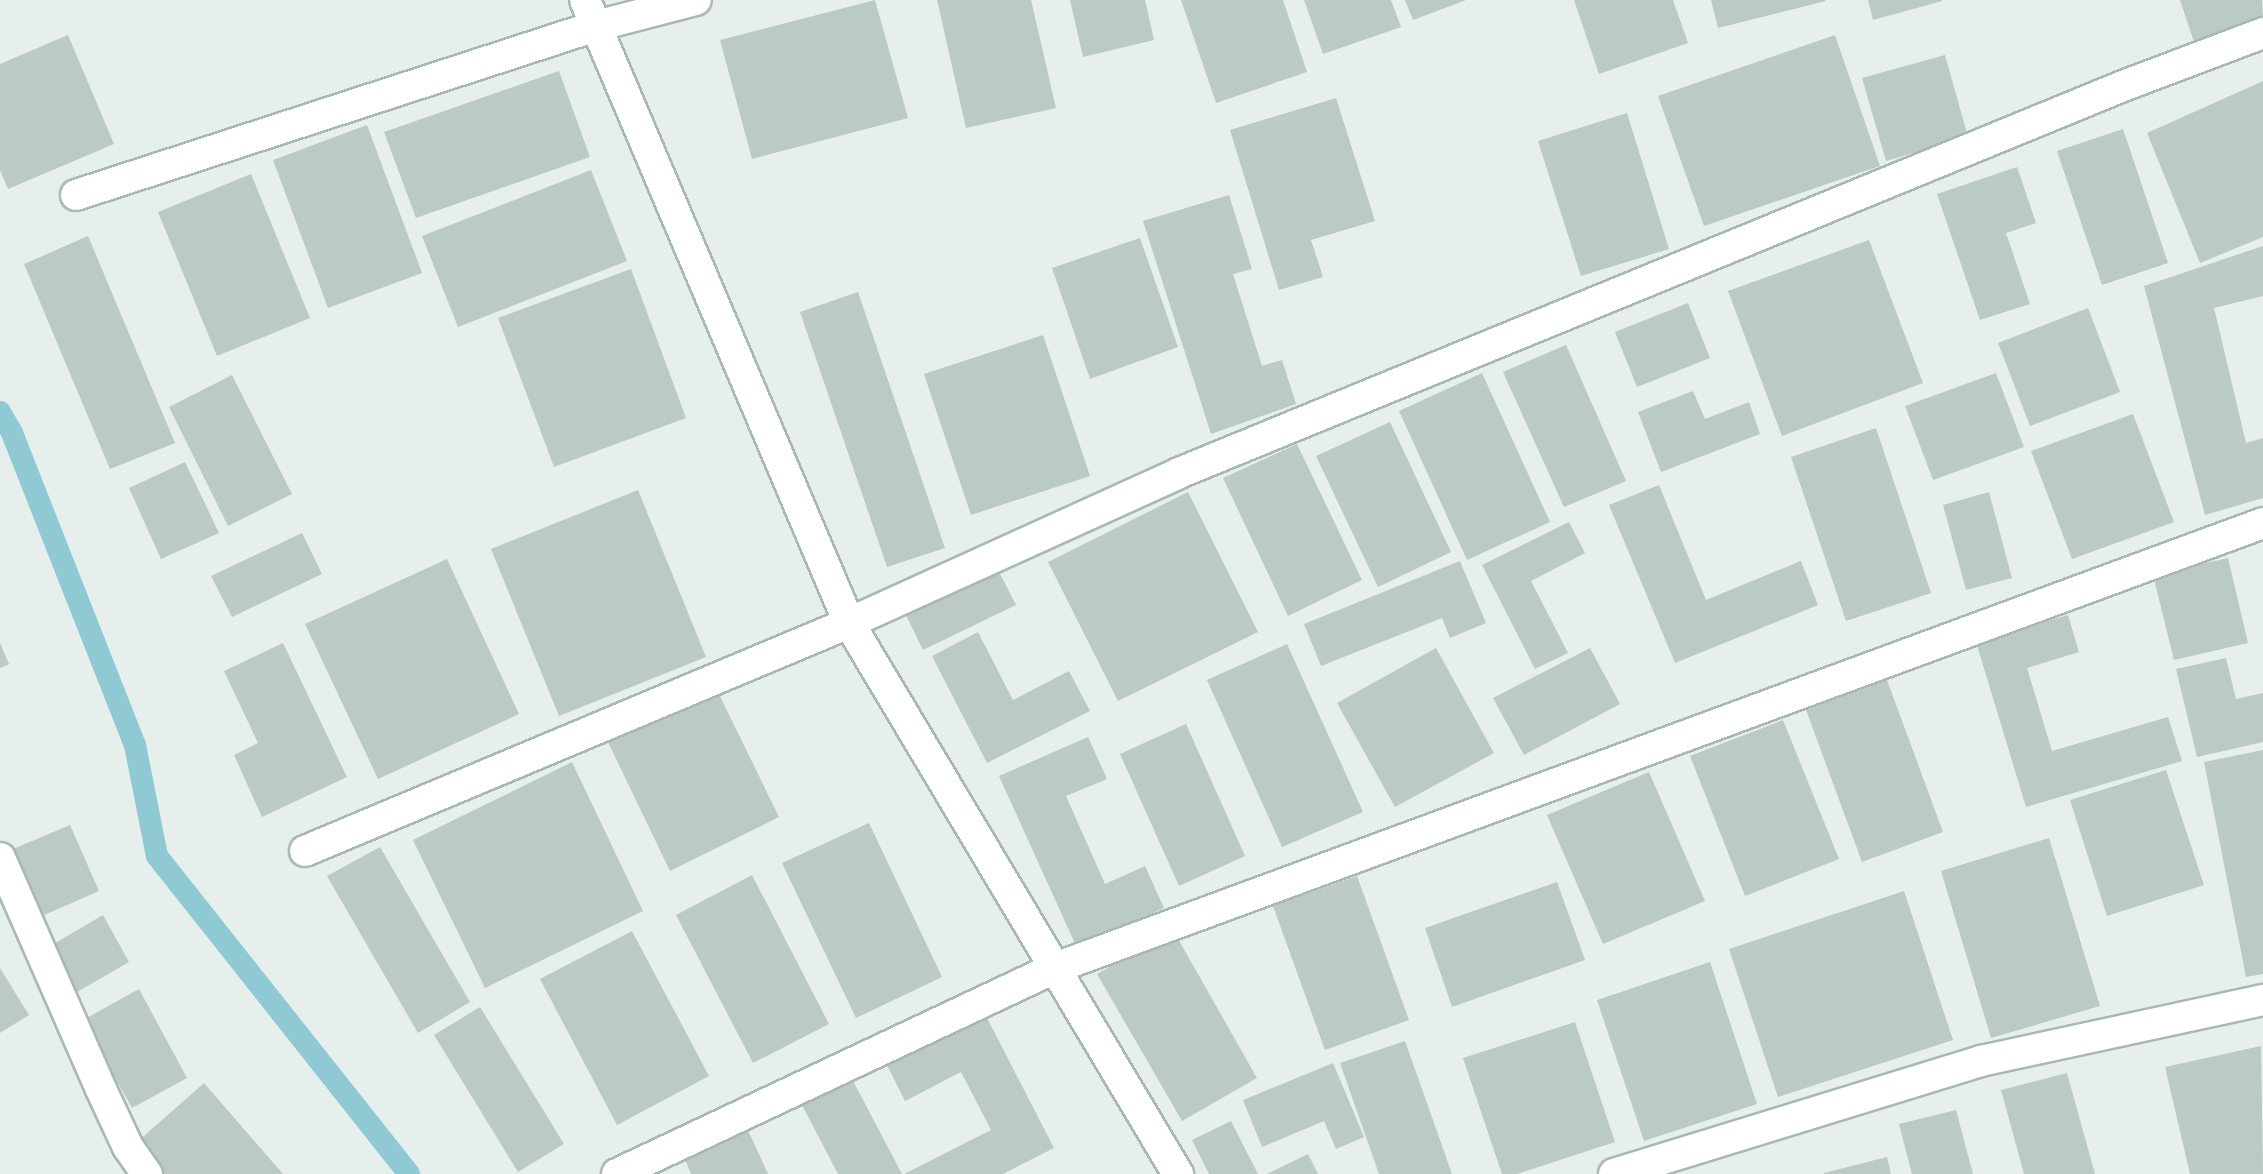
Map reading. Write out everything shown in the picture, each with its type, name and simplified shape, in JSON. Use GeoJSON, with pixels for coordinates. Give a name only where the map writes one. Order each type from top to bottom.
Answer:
{"type":"FeatureCollection","features":[{"type":"Feature","properties":{"kind":"street"},"geometry":{"type":"LineString","coordinates":[[76,195],[591,13],[696,0]]}},
{"type":"Feature","properties":{"kind":"street"},"geometry":{"type":"LineString","coordinates":[[591,13],[849,622],[1178,1174]]}},
{"type":"Feature","properties":{"kind":"street"},"geometry":{"type":"LineString","coordinates":[[305,851],[849,622],[1179,473],[2123,86],[2263,34]]}},
{"type":"Feature","properties":{"kind":"street"},"geometry":{"type":"LineString","coordinates":[[617,1174],[1055,968],[2263,524]]}},
{"type":"Feature","properties":{"kind":"street"},"geometry":{"type":"LineString","coordinates":[[0,858],[100,1087],[128,1146],[147,1174]]}},
{"type":"Feature","properties":{"kind":"street"},"geometry":{"type":"LineString","coordinates":[[1614,1174],[1981,1061],[2263,1000]]}},
{"type":"Feature","properties":{"kind":"building"},"geometry":{"type":"Polygon","coordinates":[[[875,0],[908,118],[752,159],[720,40],[875,0]]]}},
{"type":"Feature","properties":{"kind":"building"},"geometry":{"type":"Polygon","coordinates":[[[937,0],[1031,0],[1056,108],[966,128],[937,0]]]}},
{"type":"Feature","properties":{"kind":"building"},"geometry":{"type":"Polygon","coordinates":[[[1070,0],[1145,0],[1154,40],[1083,57],[1070,0]]]}},
{"type":"Feature","properties":{"kind":"building"},"geometry":{"type":"Polygon","coordinates":[[[1181,0],[1283,0],[1307,72],[1216,103],[1181,0]]]}},
{"type":"Feature","properties":{"kind":"building"},"geometry":{"type":"Polygon","coordinates":[[[1304,0],[1391,0],[1401,27],[1323,54],[1304,0]]]}},
{"type":"Feature","properties":{"kind":"building"},"geometry":{"type":"Polygon","coordinates":[[[1405,0],[1466,0],[1413,20],[1405,0]]]}},
{"type":"Feature","properties":{"kind":"building"},"geometry":{"type":"Polygon","coordinates":[[[1574,0],[1673,0],[1688,43],[1599,74],[1574,0]]]}},
{"type":"Feature","properties":{"kind":"building"},"geometry":{"type":"Polygon","coordinates":[[[1711,0],[1825,0],[1826,1],[1718,28],[1711,0]]]}},
{"type":"Feature","properties":{"kind":"building"},"geometry":{"type":"Polygon","coordinates":[[[1868,0],[1942,0],[1942,1],[1873,20],[1868,0]]]}},
{"type":"Feature","properties":{"kind":"building"},"geometry":{"type":"Polygon","coordinates":[[[2180,0],[2262,0],[2263,22],[2195,45],[2180,0]]]}},
{"type":"Feature","properties":{"kind":"building"},"geometry":{"type":"Polygon","coordinates":[[[68,35],[114,144],[8,189],[0,170],[0,64],[68,35]]]}},
{"type":"Feature","properties":{"kind":"building"},"geometry":{"type":"Polygon","coordinates":[[[1835,35],[1880,166],[1704,226],[1658,96],[1835,35]]]}},
{"type":"Feature","properties":{"kind":"building"},"geometry":{"type":"Polygon","coordinates":[[[1945,55],[1968,137],[1886,161],[1862,78],[1945,55]]]}},
{"type":"Feature","properties":{"kind":"building"},"geometry":{"type":"Polygon","coordinates":[[[559,71],[590,157],[416,218],[384,132],[559,71]]]}},
{"type":"Feature","properties":{"kind":"building"},"geometry":{"type":"Polygon","coordinates":[[[2263,81],[2263,237],[2200,263],[2147,133],[2263,81]]]}},
{"type":"Feature","properties":{"kind":"building"},"geometry":{"type":"Polygon","coordinates":[[[1336,98],[1375,221],[1311,240],[1323,277],[1279,290],[1230,130],[1336,98]]]}},
{"type":"Feature","properties":{"kind":"building"},"geometry":{"type":"Polygon","coordinates":[[[1627,113],[1669,249],[1581,276],[1538,141],[1627,113]]]}},
{"type":"Feature","properties":{"kind":"building"},"geometry":{"type":"Polygon","coordinates":[[[367,125],[422,273],[328,308],[273,160],[367,125]]]}},
{"type":"Feature","properties":{"kind":"building"},"geometry":{"type":"Polygon","coordinates":[[[2123,129],[2168,263],[2102,285],[2057,151],[2123,129]]]}},
{"type":"Feature","properties":{"kind":"building"},"geometry":{"type":"Polygon","coordinates":[[[2017,167],[2036,223],[2006,233],[2030,304],[1980,320],[1937,194],[2017,167]]]}},
{"type":"Feature","properties":{"kind":"building"},"geometry":{"type":"Polygon","coordinates":[[[591,170],[627,261],[458,327],[422,236],[591,170]]]}},
{"type":"Feature","properties":{"kind":"building"},"geometry":{"type":"Polygon","coordinates":[[[251,174],[310,318],[217,356],[158,212],[251,174]]]}},
{"type":"Feature","properties":{"kind":"building"},"geometry":{"type":"Polygon","coordinates":[[[1229,195],[1252,269],[1233,274],[1262,366],[1282,360],[1296,404],[1211,434],[1143,221],[1229,195]]]}},
{"type":"Feature","properties":{"kind":"building"},"geometry":{"type":"Polygon","coordinates":[[[88,236],[175,443],[110,469],[24,264],[88,236]]]}},
{"type":"Feature","properties":{"kind":"building"},"geometry":{"type":"Polygon","coordinates":[[[1140,238],[1178,347],[1090,379],[1052,268],[1140,238]]]}},
{"type":"Feature","properties":{"kind":"building"},"geometry":{"type":"Polygon","coordinates":[[[1869,240],[1923,383],[1782,436],[1728,291],[1869,240]]]}},
{"type":"Feature","properties":{"kind":"building"},"geometry":{"type":"Polygon","coordinates":[[[2263,246],[2263,296],[2214,308],[2246,443],[2263,438],[2263,498],[2205,515],[2144,286],[2263,246]]]}},
{"type":"Feature","properties":{"kind":"building"},"geometry":{"type":"Polygon","coordinates":[[[631,269],[686,418],[554,467],[498,318],[631,269]]]}},
{"type":"Feature","properties":{"kind":"building"},"geometry":{"type":"Polygon","coordinates":[[[858,292],[945,548],[887,567],[800,312],[858,292]]]}},
{"type":"Feature","properties":{"kind":"building"},"geometry":{"type":"Polygon","coordinates":[[[1688,303],[1710,358],[1637,387],[1615,332],[1688,303]]]}},
{"type":"Feature","properties":{"kind":"building"},"geometry":{"type":"Polygon","coordinates":[[[2088,308],[2120,392],[2030,426],[1998,343],[2088,308]]]}},
{"type":"Feature","properties":{"kind":"building"},"geometry":{"type":"Polygon","coordinates":[[[1043,335],[1090,476],[971,515],[924,374],[1043,335]]]}},
{"type":"Feature","properties":{"kind":"building"},"geometry":{"type":"Polygon","coordinates":[[[1566,345],[1626,481],[1564,507],[1503,372],[1566,345]]]}},
{"type":"Feature","properties":{"kind":"building"},"geometry":{"type":"Polygon","coordinates":[[[1482,373],[1550,522],[1467,560],[1399,411],[1482,373]]]}},
{"type":"Feature","properties":{"kind":"building"},"geometry":{"type":"Polygon","coordinates":[[[1996,373],[2024,447],[1933,480],[1905,406],[1996,373]]]}},
{"type":"Feature","properties":{"kind":"building"},"geometry":{"type":"Polygon","coordinates":[[[232,375],[292,494],[228,526],[169,407],[232,375]]]}},
{"type":"Feature","properties":{"kind":"building"},"geometry":{"type":"Polygon","coordinates":[[[1693,391],[1705,419],[1749,402],[1760,434],[1661,472],[1638,412],[1693,391]]]}},
{"type":"Feature","properties":{"kind":"building"},"geometry":{"type":"Polygon","coordinates":[[[2133,414],[2174,522],[2072,559],[2031,451],[2133,414]]]}},
{"type":"Feature","properties":{"kind":"building"},"geometry":{"type":"Polygon","coordinates":[[[1390,422],[1451,552],[1378,587],[1316,456],[1390,422]]]}},
{"type":"Feature","properties":{"kind":"building"},"geometry":{"type":"Polygon","coordinates":[[[1876,428],[1931,593],[1846,621],[1791,457],[1876,428]]]}},
{"type":"Feature","properties":{"kind":"building"},"geometry":{"type":"Polygon","coordinates":[[[1297,444],[1362,580],[1288,616],[1223,478],[1297,444]]]}},
{"type":"Feature","properties":{"kind":"building"},"geometry":{"type":"Polygon","coordinates":[[[185,462],[219,533],[161,559],[129,488],[185,462]]]}},
{"type":"Feature","properties":{"kind":"building"},"geometry":{"type":"Polygon","coordinates":[[[1659,485],[1706,600],[1801,561],[1818,605],[1675,663],[1609,505],[1659,485]]]}},
{"type":"Feature","properties":{"kind":"building"},"geometry":{"type":"Polygon","coordinates":[[[638,490],[706,657],[559,716],[491,549],[638,490]]]}},
{"type":"Feature","properties":{"kind":"building"},"geometry":{"type":"Polygon","coordinates":[[[1188,492],[1258,632],[1118,701],[1048,562],[1188,492]]]}},
{"type":"Feature","properties":{"kind":"building"},"geometry":{"type":"Polygon","coordinates":[[[1989,492],[2012,578],[1966,590],[1943,505],[1989,492]]]}},
{"type":"Feature","properties":{"kind":"building"},"geometry":{"type":"Polygon","coordinates":[[[1569,522],[1585,553],[1531,581],[1568,653],[1535,669],[1482,565],[1569,522]]]}},
{"type":"Feature","properties":{"kind":"building"},"geometry":{"type":"Polygon","coordinates":[[[302,533],[322,574],[232,617],[211,576],[302,533]]]}},
{"type":"Feature","properties":{"kind":"building"},"geometry":{"type":"Polygon","coordinates":[[[2228,558],[2248,643],[2174,660],[2153,575],[2228,558]]]}},
{"type":"Feature","properties":{"kind":"building"},"geometry":{"type":"Polygon","coordinates":[[[447,559],[519,714],[378,779],[305,624],[447,559]]]}},
{"type":"Feature","properties":{"kind":"building"},"geometry":{"type":"Polygon","coordinates":[[[1460,561],[1486,623],[1450,638],[1442,618],[1321,666],[1304,624],[1460,561]]]}},
{"type":"Feature","properties":{"kind":"building"},"geometry":{"type":"Polygon","coordinates":[[[995,564],[1016,605],[923,650],[903,609],[995,564]]]}},
{"type":"Feature","properties":{"kind":"building"},"geometry":{"type":"Polygon","coordinates":[[[2068,615],[2079,652],[2027,668],[2052,751],[2168,717],[2182,761],[2026,807],[1976,642],[2068,615]]]}},
{"type":"Feature","properties":{"kind":"building"},"geometry":{"type":"Polygon","coordinates":[[[978,632],[1013,700],[1069,671],[1090,711],[987,763],[932,656],[978,632]]]}},
{"type":"Feature","properties":{"kind":"building"},"geometry":{"type":"Polygon","coordinates":[[[0,643],[9,664],[0,668],[0,643]]]}},
{"type":"Feature","properties":{"kind":"building"},"geometry":{"type":"Polygon","coordinates":[[[283,643],[347,777],[262,817],[234,755],[258,743],[224,671],[283,643]]]}},
{"type":"Feature","properties":{"kind":"building"},"geometry":{"type":"Polygon","coordinates":[[[1287,644],[1363,812],[1282,847],[1207,680],[1287,644]]]}},
{"type":"Feature","properties":{"kind":"building"},"geometry":{"type":"Polygon","coordinates":[[[1436,648],[1494,753],[1395,807],[1337,703],[1436,648]]]}},
{"type":"Feature","properties":{"kind":"building"},"geometry":{"type":"Polygon","coordinates":[[[1590,648],[1620,704],[1524,755],[1493,698],[1590,648]]]}},
{"type":"Feature","properties":{"kind":"building"},"geometry":{"type":"Polygon","coordinates":[[[2226,658],[2236,699],[2263,693],[2263,742],[2197,757],[2176,669],[2226,658]]]}},
{"type":"Feature","properties":{"kind":"building"},"geometry":{"type":"Polygon","coordinates":[[[1887,680],[1943,832],[1862,862],[1806,710],[1887,680]]]}},
{"type":"Feature","properties":{"kind":"building"},"geometry":{"type":"Polygon","coordinates":[[[716,688],[779,817],[670,871],[607,740],[716,688]]]}},
{"type":"Feature","properties":{"kind":"building"},"geometry":{"type":"Polygon","coordinates":[[[1783,720],[1839,859],[1745,896],[1690,756],[1783,720]]]}},
{"type":"Feature","properties":{"kind":"building"},"geometry":{"type":"Polygon","coordinates":[[[1186,724],[1245,856],[1179,886],[1120,754],[1186,724]]]}},
{"type":"Feature","properties":{"kind":"building"},"geometry":{"type":"Polygon","coordinates":[[[1088,737],[1107,779],[1066,796],[1105,884],[1145,866],[1164,908],[1077,948],[999,776],[1088,737]]]}},
{"type":"Feature","properties":{"kind":"building"},"geometry":{"type":"Polygon","coordinates":[[[2263,750],[2263,974],[2246,977],[2204,762],[2263,750]]]}},
{"type":"Feature","properties":{"kind":"building"},"geometry":{"type":"Polygon","coordinates":[[[572,762],[643,911],[485,988],[413,840],[572,762]]]}},
{"type":"Feature","properties":{"kind":"building"},"geometry":{"type":"Polygon","coordinates":[[[2166,770],[2204,885],[2107,916],[2070,800],[2166,770]]]}},
{"type":"Feature","properties":{"kind":"building"},"geometry":{"type":"Polygon","coordinates":[[[1649,772],[1705,901],[1603,944],[1547,815],[1649,772]]]}},
{"type":"Feature","properties":{"kind":"building"},"geometry":{"type":"Polygon","coordinates":[[[869,823],[942,977],[856,1018],[782,863],[869,823]]]}},
{"type":"Feature","properties":{"kind":"building"},"geometry":{"type":"Polygon","coordinates":[[[70,825],[99,891],[42,916],[13,849],[70,825]]]}},
{"type":"Feature","properties":{"kind":"building"},"geometry":{"type":"Polygon","coordinates":[[[2049,838],[2100,1006],[1991,1038],[1941,871],[2049,838]]]}},
{"type":"Feature","properties":{"kind":"building"},"geometry":{"type":"Polygon","coordinates":[[[380,847],[470,1002],[418,1033],[327,876],[380,847]]]}},
{"type":"Feature","properties":{"kind":"building"},"geometry":{"type":"Polygon","coordinates":[[[752,875],[829,1024],[753,1063],[676,915],[752,875]]]}},
{"type":"Feature","properties":{"kind":"building"},"geometry":{"type":"Polygon","coordinates":[[[1357,876],[1409,1020],[1325,1050],[1273,906],[1357,876]]]}},
{"type":"Feature","properties":{"kind":"building"},"geometry":{"type":"Polygon","coordinates":[[[1557,882],[1585,960],[1452,1007],[1425,928],[1557,882]]]}},
{"type":"Feature","properties":{"kind":"building"},"geometry":{"type":"Polygon","coordinates":[[[1904,891],[1953,1040],[1778,1097],[1729,949],[1904,891]]]}},
{"type":"Feature","properties":{"kind":"building"},"geometry":{"type":"Polygon","coordinates":[[[103,915],[129,962],[77,992],[50,946],[103,915]]]}},
{"type":"Feature","properties":{"kind":"building"},"geometry":{"type":"Polygon","coordinates":[[[1173,930],[1257,1078],[1182,1121],[1097,974],[1173,930]]]}},
{"type":"Feature","properties":{"kind":"building"},"geometry":{"type":"Polygon","coordinates":[[[632,931],[709,1076],[617,1125],[540,979],[632,931]]]}},
{"type":"Feature","properties":{"kind":"building"},"geometry":{"type":"Polygon","coordinates":[[[1710,962],[1757,1104],[1644,1141],[1597,1000],[1710,962]]]}},
{"type":"Feature","properties":{"kind":"building"},"geometry":{"type":"Polygon","coordinates":[[[0,968],[29,1015],[0,1033],[0,968]]]}},
{"type":"Feature","properties":{"kind":"building"},"geometry":{"type":"Polygon","coordinates":[[[139,989],[187,1078],[132,1108],[83,1020],[139,989]]]}},
{"type":"Feature","properties":{"kind":"building"},"geometry":{"type":"Polygon","coordinates":[[[480,1007],[564,1144],[518,1172],[434,1035],[480,1007]]]}},
{"type":"Feature","properties":{"kind":"building"},"geometry":{"type":"Polygon","coordinates":[[[985,1014],[1054,1148],[1003,1174],[904,1174],[991,1130],[961,1072],[905,1101],[887,1065],[985,1014]]]}},
{"type":"Feature","properties":{"kind":"building"},"geometry":{"type":"Polygon","coordinates":[[[1575,1022],[1615,1142],[1517,1174],[1502,1174],[1463,1058],[1575,1022]]]}},
{"type":"Feature","properties":{"kind":"building"},"geometry":{"type":"Polygon","coordinates":[[[1405,1041],[1452,1174],[1379,1174],[1340,1063],[1405,1041]]]}},
{"type":"Feature","properties":{"kind":"building"},"geometry":{"type":"Polygon","coordinates":[[[2261,1046],[2263,1174],[2190,1174],[2165,1067],[2261,1046]]]}},
{"type":"Feature","properties":{"kind":"building"},"geometry":{"type":"Polygon","coordinates":[[[1333,1063],[1364,1137],[1336,1149],[1324,1121],[1262,1147],[1243,1100],[1333,1063]]]}},
{"type":"Feature","properties":{"kind":"building"},"geometry":{"type":"Polygon","coordinates":[[[2067,1073],[2095,1174],[2024,1174],[2001,1090],[2067,1073]]]}},
{"type":"Feature","properties":{"kind":"building"},"geometry":{"type":"Polygon","coordinates":[[[852,1079],[902,1174],[838,1174],[802,1105],[852,1079]]]}},
{"type":"Feature","properties":{"kind":"building"},"geometry":{"type":"Polygon","coordinates":[[[204,1083],[283,1174],[163,1174],[136,1143],[204,1083]]]}},
{"type":"Feature","properties":{"kind":"building"},"geometry":{"type":"Polygon","coordinates":[[[1956,1110],[1973,1174],[1912,1174],[1899,1124],[1956,1110]]]}},
{"type":"Feature","properties":{"kind":"building"},"geometry":{"type":"Polygon","coordinates":[[[1231,1121],[1258,1174],[1209,1174],[1192,1140],[1231,1121]]]}},
{"type":"Feature","properties":{"kind":"building"},"geometry":{"type":"Polygon","coordinates":[[[747,1128],[768,1174],[691,1174],[684,1157],[747,1128]]]}},
{"type":"Feature","properties":{"kind":"building"},"geometry":{"type":"Polygon","coordinates":[[[1308,1154],[1318,1174],[1267,1174],[1308,1154]]]}},
{"type":"Feature","properties":{"kind":"building"},"geometry":{"type":"Polygon","coordinates":[[[1887,1157],[1891,1174],[1824,1174],[1824,1173],[1887,1157]]]}},
{"type":"Feature","properties":{"kind":"waterway"},"geometry":{"type":"LineString","coordinates":[[0,412],[12,433],[135,745],[157,856],[409,1174]]}}]}
